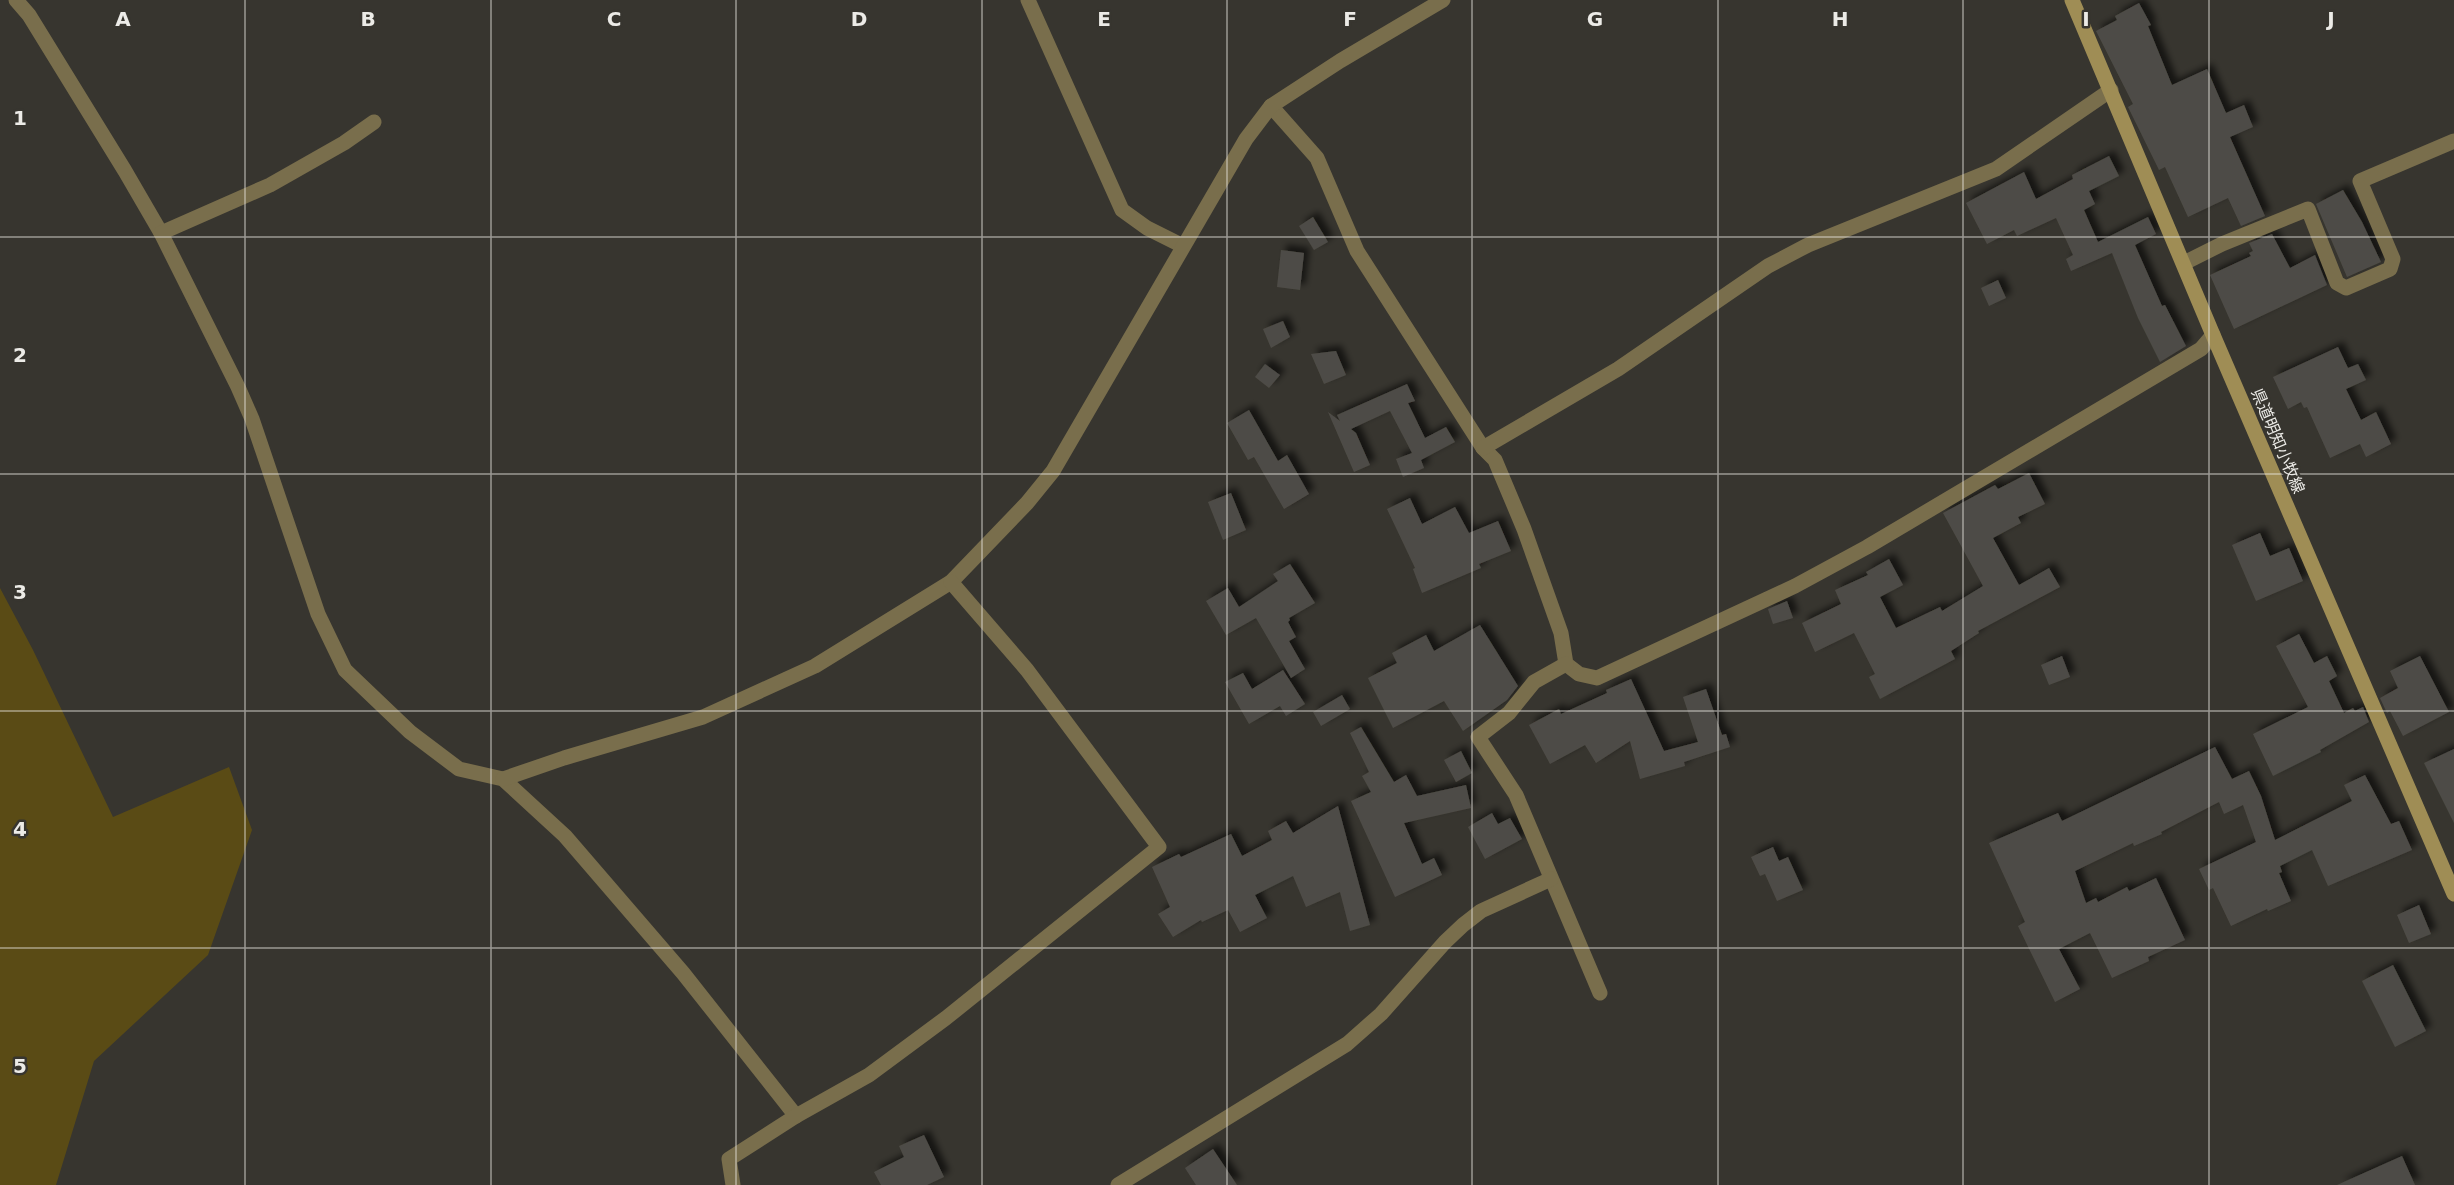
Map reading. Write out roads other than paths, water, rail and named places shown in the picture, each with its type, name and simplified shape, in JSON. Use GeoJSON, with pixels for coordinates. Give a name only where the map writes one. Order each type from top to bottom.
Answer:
{"type":"FeatureCollection","features":[{"type":"Feature","properties":{"kind":"main road","name":"県道明知小牧線"},"geometry":{"type":"LineString","coordinates":[[2076,1],[2213,335],[2454,894]]}},
{"type":"Feature","properties":{"kind":"street"},"geometry":{"type":"LineString","coordinates":[[16,0],[47,44],[161,233],[252,419],[318,614],[345,670],[410,732],[459,769],[503,779],[565,836],[683,973],[796,1116]]}},
{"type":"Feature","properties":{"kind":"street"},"geometry":{"type":"LineString","coordinates":[[1028,0],[1122,210],[1147,228],[1183,246]]}},
{"type":"Feature","properties":{"kind":"street"},"geometry":{"type":"LineString","coordinates":[[503,779],[564,758],[703,717],[815,666],[951,582],[1028,503],[1053,471],[1161,289],[1183,246],[1246,138],[1271,106],[1348,56],[1443,0]]}},
{"type":"Feature","properties":{"kind":"street"},"geometry":{"type":"LineString","coordinates":[[1483,448],[1618,369],[1768,266],[1808,245],[1996,169],[2111,90]]}},
{"type":"Feature","properties":{"kind":"street"},"geometry":{"type":"LineString","coordinates":[[1271,106],[1317,158],[1357,251],[1483,448],[1495,460],[1524,529],[1561,633],[1566,664],[1579,674],[1597,678],[1795,586],[1867,547],[2201,350],[2213,335]]}},
{"type":"Feature","properties":{"kind":"street"},"geometry":{"type":"LineString","coordinates":[[161,233],[270,185],[344,143],[374,122]]}},
{"type":"Feature","properties":{"kind":"street"},"geometry":{"type":"LineString","coordinates":[[2184,263],[2222,244],[2308,209],[2337,283],[2346,288],[2390,269],[2393,259],[2360,181],[2454,141]]}},
{"type":"Feature","properties":{"kind":"street"},"geometry":{"type":"LineString","coordinates":[[733,1185],[729,1159],[796,1116],[869,1075],[946,1018],[1159,847],[1027,670],[951,582]]}},
{"type":"Feature","properties":{"kind":"street"},"geometry":{"type":"LineString","coordinates":[[1566,664],[1534,682],[1509,713],[1478,737],[1516,795],[1600,993]]}},
{"type":"Feature","properties":{"kind":"street"},"geometry":{"type":"LineString","coordinates":[[1118,1185],[1347,1044],[1381,1014],[1463,925],[1481,911],[1551,879]]}}]}
